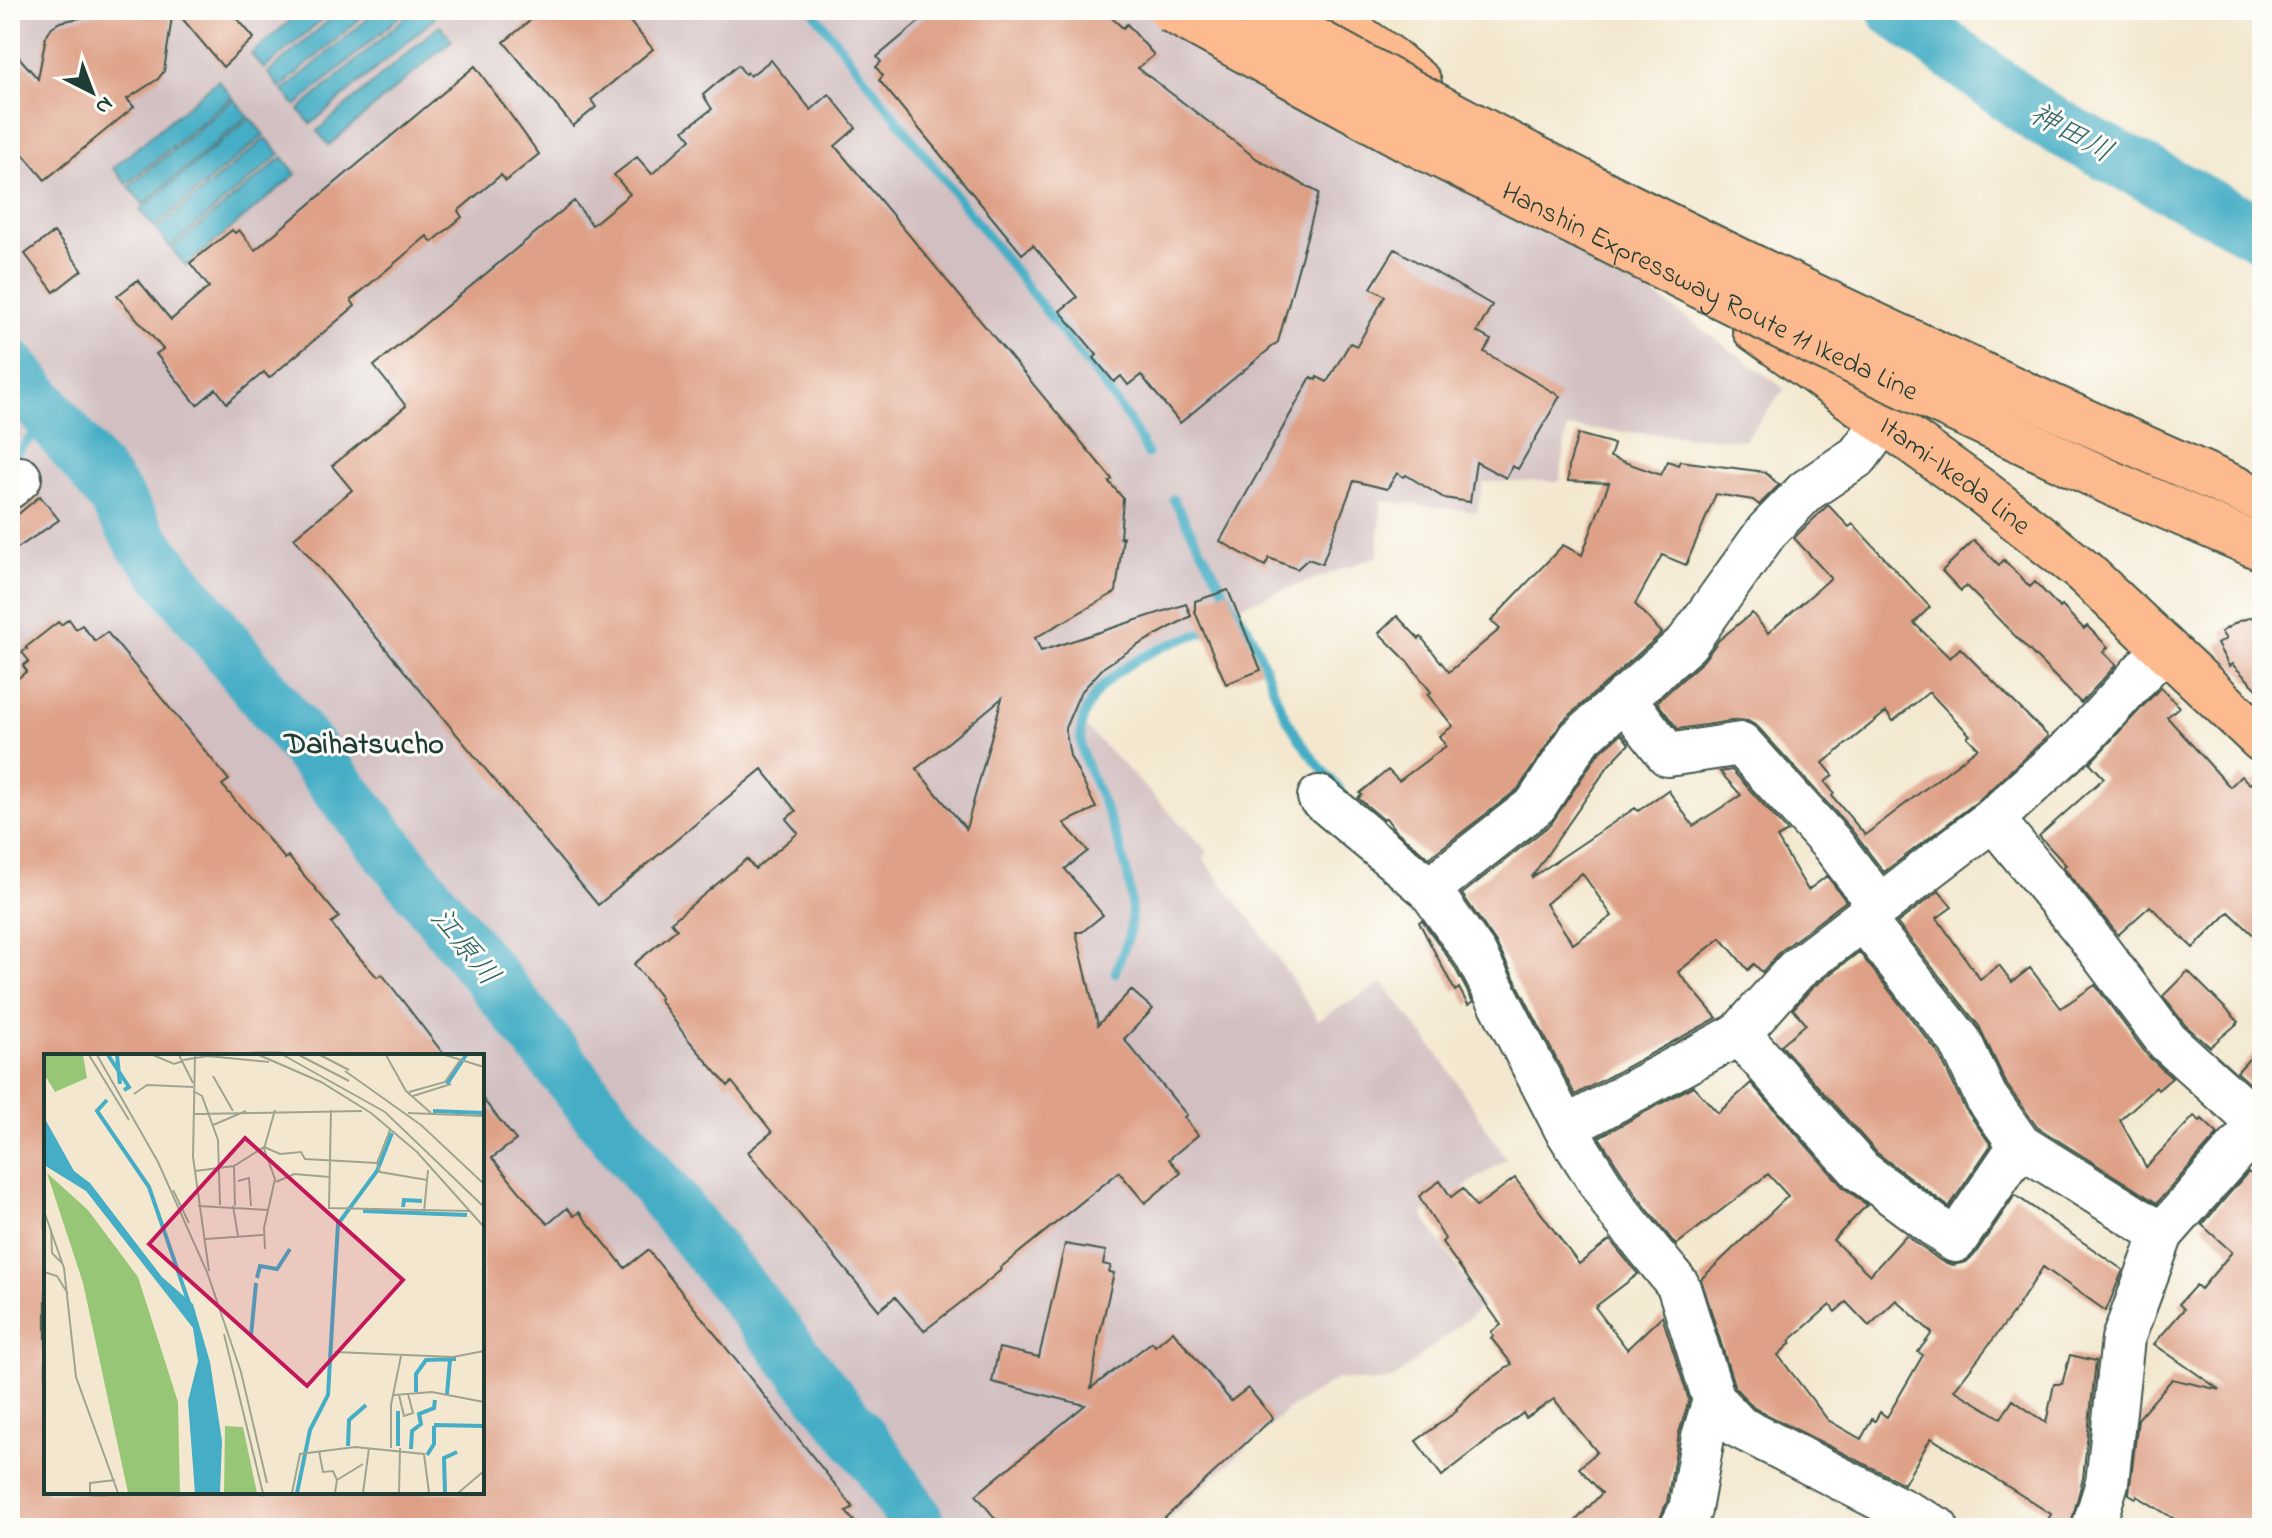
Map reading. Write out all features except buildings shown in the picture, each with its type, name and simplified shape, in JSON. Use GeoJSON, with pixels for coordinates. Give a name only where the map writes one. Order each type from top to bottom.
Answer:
{"type":"FeatureCollection","features":[{"type":"Feature","properties":{"kind":"main road","name":"Hanshin Expressway Route 11 Ikeda Line"},"geometry":{"type":"LineString","coordinates":[[1171,10],[1403,137],[1816,344],[2262,550]]}},
{"type":"Feature","properties":{"kind":"main road","name":"Hanshin Expressway Route 11 Ikeda Line"},"geometry":{"type":"LineString","coordinates":[[1260,10],[1613,198],[1877,325],[2262,500]]}},
{"type":"Feature","properties":{"kind":"main road","name":"Itami-Ikeda Line"},"geometry":{"type":"LineString","coordinates":[[1319,10],[1389,58],[1451,109],[1677,274],[2030,528],[2083,571],[2262,740]]}},
{"type":"Feature","properties":{"kind":"street"},"geometry":{"type":"LineString","coordinates":[[1734,314],[1750,296],[1778,276],[1794,273],[1811,275],[1973,358],[2262,483]]}},
{"type":"Feature","properties":{"kind":"street"},"geometry":{"type":"LineString","coordinates":[[2024,380],[2065,410],[2141,490],[2185,516],[2262,550]]}},
{"type":"Feature","properties":{"kind":"street"},"geometry":{"type":"LineString","coordinates":[[1429,889],[1536,805],[1579,739],[1687,643],[1767,531],[1806,491],[1858,456],[1884,421]]}},
{"type":"Feature","properties":{"kind":"street"},"geometry":{"type":"LineString","coordinates":[[1565,1128],[1739,1034],[1796,970],[1993,819],[2083,737],[2165,647]]}},
{"type":"Feature","properties":{"kind":"street"},"geometry":{"type":"LineString","coordinates":[[1624,698],[1668,755],[1741,744],[1832,844],[1871,912],[1960,1041],[1986,1097],[2020,1145],[2162,1234]]}},
{"type":"Feature","properties":{"kind":"street"},"geometry":{"type":"LineString","coordinates":[[1319,797],[1429,889],[1475,954],[1565,1128],[1617,1210],[1678,1285],[1714,1400],[1739,1427],[1937,1528]]}},
{"type":"Feature","properties":{"kind":"street"},"geometry":{"type":"LineString","coordinates":[[1993,819],[2086,933],[2167,1041],[2261,1123],[2162,1234],[2123,1339],[2107,1483],[2093,1528]]}},
{"type":"Feature","properties":{"kind":"street"},"geometry":{"type":"LineString","coordinates":[[1739,1034],[1861,1171],[1955,1241],[2020,1145]]}},
{"type":"Feature","properties":{"kind":"street"},"geometry":{"type":"LineString","coordinates":[[1681,1528],[1690,1510],[1703,1437],[1714,1400]]}},
{"type":"Feature","properties":{"kind":"shaded area"},"geometry":{"type":"Polygon","coordinates":[[[10,10],[1265,10],[1472,164],[1785,389],[1744,440],[1567,428],[1560,481],[1483,482],[1477,512],[1381,501],[1378,556],[1243,605],[1226,612],[1207,629],[1137,654],[1095,692],[1079,720],[1208,852],[1203,859],[1261,933],[1318,1020],[1383,983],[1443,1061],[1506,1159],[1422,1215],[1483,1306],[1393,1379],[1374,1383],[1337,1379],[1289,1409],[1158,1528],[10,1528],[10,10]]]}},
{"type":"Feature","properties":{"kind":"water"},"geometry":{"type":"Polygon","coordinates":[[[303,10],[333,10],[264,69],[251,54],[303,10]]]}},
{"type":"Feature","properties":{"kind":"water"},"geometry":{"type":"Polygon","coordinates":[[[341,10],[370,10],[280,88],[268,73],[341,10]]]}},
{"type":"Feature","properties":{"kind":"water"},"geometry":{"type":"Polygon","coordinates":[[[378,10],[407,10],[296,106],[283,91],[378,10]]]}},
{"type":"Feature","properties":{"kind":"water"},"geometry":{"type":"Polygon","coordinates":[[[414,10],[428,10],[435,18],[311,124],[299,110],[414,10]]]}},
{"type":"Feature","properties":{"kind":"water"},"geometry":{"type":"Polygon","coordinates":[[[440,25],[452,40],[329,145],[317,131],[440,25]]]}},
{"type":"Feature","properties":{"kind":"water"},"geometry":{"type":"Polygon","coordinates":[[[218,80],[232,97],[127,184],[113,168],[218,80]]]}},
{"type":"Feature","properties":{"kind":"water"},"geometry":{"type":"Polygon","coordinates":[[[234,99],[248,116],[143,204],[129,187],[234,99]]]}},
{"type":"Feature","properties":{"kind":"water"},"geometry":{"type":"Polygon","coordinates":[[[250,118],[264,135],[154,227],[140,210],[250,118]]]}},
{"type":"Feature","properties":{"kind":"water"},"geometry":{"type":"Polygon","coordinates":[[[266,138],[280,154],[170,247],[156,230],[266,138]]]}},
{"type":"Feature","properties":{"kind":"water"},"geometry":{"type":"Polygon","coordinates":[[[283,157],[296,174],[186,266],[172,249],[283,157]]]}},
{"type":"Feature","properties":{"kind":"waterway"},"geometry":{"type":"LineString","coordinates":[[812,10],[1111,395],[1148,454]]}},
{"type":"Feature","properties":{"kind":"waterway","name":"神田川"},"geometry":{"type":"LineString","coordinates":[[1895,10],[2041,118],[2262,234]]}},
{"type":"Feature","properties":{"kind":"waterway","name":"江原川"},"geometry":{"type":"LineString","coordinates":[[10,366],[113,494],[142,541],[876,1459],[918,1528]]}},
{"type":"Feature","properties":{"kind":"waterway"},"geometry":{"type":"LineString","coordinates":[[10,460],[51,416]]}},
{"type":"Feature","properties":{"kind":"waterway"},"geometry":{"type":"LineString","coordinates":[[1173,499],[1229,599]]}},
{"type":"Feature","properties":{"kind":"waterway"},"geometry":{"type":"LineString","coordinates":[[1232,605],[1248,628],[1293,730],[1340,789]]}},
{"type":"Feature","properties":{"kind":"waterway"},"geometry":{"type":"LineString","coordinates":[[1115,973],[1128,938],[1130,893],[1120,846],[1084,758],[1081,731],[1087,708],[1101,688],[1120,671],[1167,645],[1215,629]]}},
{"type":"Feature","properties":{"kind":"district","name":"Daihatsucho"},"geometry":{"type":"Point","coordinates":[364,743]}}]}
